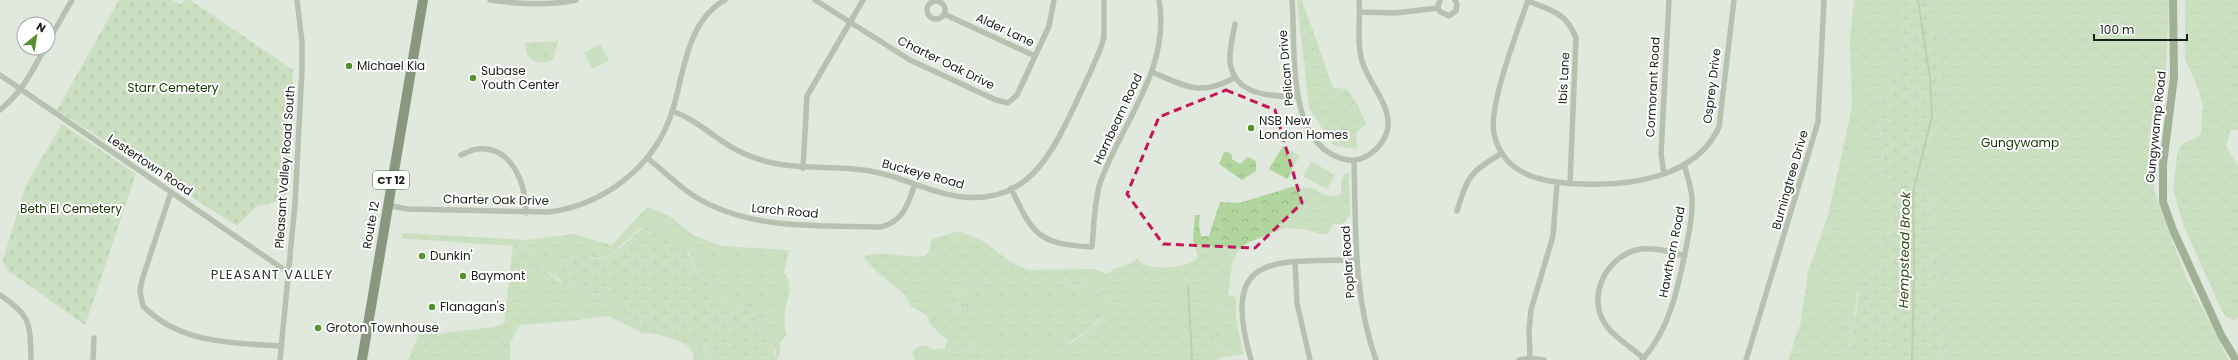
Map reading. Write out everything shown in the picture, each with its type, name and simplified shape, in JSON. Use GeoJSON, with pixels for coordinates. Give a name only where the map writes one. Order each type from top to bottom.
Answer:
{"type":"FeatureCollection","features":[{"type":"Feature","properties":{"kind":"highway","name":"Route 12"},"geometry":{"type":"LineString","coordinates":[[362,360],[387,205],[423,0]]}},
{"type":"Feature","properties":{"kind":"street"},"geometry":{"type":"LineString","coordinates":[[56,28],[72,0]]}},
{"type":"Feature","properties":{"kind":"street","name":"Pleasant Valley Road South"},"geometry":{"type":"LineString","coordinates":[[280,360],[295,204],[302,68],[302,42],[297,0]]}},
{"type":"Feature","properties":{"kind":"street"},"geometry":{"type":"LineString","coordinates":[[490,0],[520,5],[527,1],[576,0]]}},
{"type":"Feature","properties":{"kind":"street","name":"Charter Oak Drive"},"geometry":{"type":"LineString","coordinates":[[387,205],[407,209],[526,213],[567,210],[586,203],[621,183],[647,158],[672,111],[694,36],[709,13],[725,0]]}},
{"type":"Feature","properties":{"kind":"street","name":"Charter Oak Drive"},"geometry":{"type":"LineString","coordinates":[[815,0],[910,60],[996,100],[1008,103],[1017,95],[1035,56]]}},
{"type":"Feature","properties":{"kind":"street"},"geometry":{"type":"LineString","coordinates":[[803,168],[807,96],[863,0]]}},
{"type":"Feature","properties":{"kind":"street"},"geometry":{"type":"LineString","coordinates":[[1035,56],[1049,26],[1054,0]]}},
{"type":"Feature","properties":{"kind":"street","name":"Buckeye Road"},"geometry":{"type":"LineString","coordinates":[[672,111],[694,120],[727,144],[744,154],[775,164],[803,168],[871,171],[962,196],[990,196],[1021,184],[1037,171],[1057,143],[1101,47],[1104,31],[1104,0]]}},
{"type":"Feature","properties":{"kind":"street","name":"Hornbeam Road"},"geometry":{"type":"LineString","coordinates":[[1011,188],[1029,225],[1040,235],[1055,243],[1092,247],[1101,181],[1152,72],[1157,58],[1161,28],[1159,0]]}},
{"type":"Feature","properties":{"kind":"street","name":"Pelican Drive"},"geometry":{"type":"LineString","coordinates":[[1292,0],[1297,96],[1302,115],[1312,136],[1331,154],[1344,160],[1354,161]]}},
{"type":"Feature","properties":{"kind":"street"},"geometry":{"type":"LineString","coordinates":[[1354,161],[1365,157],[1377,148],[1386,136],[1388,121],[1386,112],[1365,70],[1361,58],[1359,49],[1359,0]]}},
{"type":"Feature","properties":{"kind":"street"},"geometry":{"type":"LineString","coordinates":[[1440,0],[1438,8],[1442,14],[1452,15],[1457,8],[1455,0]]}},
{"type":"Feature","properties":{"kind":"street","name":"Cormorant Road"},"geometry":{"type":"LineString","coordinates":[[1664,174],[1661,154],[1669,0]]}},
{"type":"Feature","properties":{"kind":"street","name":"Osprey Drive"},"geometry":{"type":"LineString","coordinates":[[1528,1],[1494,111],[1494,132],[1502,153],[1509,163],[1520,171],[1531,177],[1557,183],[1570,184],[1627,183],[1664,174],[1684,164],[1709,146],[1719,127],[1734,0]]}},
{"type":"Feature","properties":{"kind":"street","name":"Burningtree Drive"},"geometry":{"type":"LineString","coordinates":[[1746,360],[1818,122],[1824,0]]}},
{"type":"Feature","properties":{"kind":"street","name":"Gungywamp Road"},"geometry":{"type":"LineString","coordinates":[[2173,0],[2174,77],[2163,164],[2163,202],[2173,230],[2221,335],[2236,360]]}},
{"type":"Feature","properties":{"kind":"street","name":"Ibis Lane"},"geometry":{"type":"LineString","coordinates":[[1528,1],[1556,12],[1564,18],[1572,27],[1576,38],[1570,184]]}},
{"type":"Feature","properties":{"kind":"street"},"geometry":{"type":"LineString","coordinates":[[1360,12],[1395,14],[1438,8]]}},
{"type":"Feature","properties":{"kind":"street","name":"Alder Lane"},"geometry":{"type":"LineString","coordinates":[[944,14],[1035,56]]}},
{"type":"Feature","properties":{"kind":"street"},"geometry":{"type":"LineString","coordinates":[[1235,24],[1230,61],[1234,78],[1255,93],[1266,96],[1297,96]]}},
{"type":"Feature","properties":{"kind":"street"},"geometry":{"type":"LineString","coordinates":[[0,110],[16,97],[40,56]]}},
{"type":"Feature","properties":{"kind":"street"},"geometry":{"type":"LineString","coordinates":[[1152,72],[1186,86],[1199,89],[1209,89],[1234,78]]}},
{"type":"Feature","properties":{"kind":"street","name":"Lestertown Road"},"geometry":{"type":"LineString","coordinates":[[0,75],[289,273]]}},
{"type":"Feature","properties":{"kind":"street"},"geometry":{"type":"LineString","coordinates":[[460,155],[478,149],[493,151],[510,162],[523,184],[526,213]]}},
{"type":"Feature","properties":{"kind":"street"},"geometry":{"type":"LineString","coordinates":[[1457,211],[1466,181],[1471,174],[1502,153]]}},
{"type":"Feature","properties":{"kind":"street","name":"Larch Road"},"geometry":{"type":"LineString","coordinates":[[647,158],[694,196],[715,208],[748,219],[775,223],[881,227],[899,219],[905,211],[915,184]]}},
{"type":"Feature","properties":{"kind":"street","name":"Poplar Road"},"geometry":{"type":"LineString","coordinates":[[1354,161],[1357,260],[1364,316],[1376,360]]}},
{"type":"Feature","properties":{"kind":"street","name":"Hawthorn Road"},"geometry":{"type":"LineString","coordinates":[[1643,359],[1656,342],[1675,300],[1685,256],[1691,222],[1692,198],[1684,164]]}},
{"type":"Feature","properties":{"kind":"street"},"geometry":{"type":"LineString","coordinates":[[1530,358],[1529,330],[1532,310],[1552,242],[1557,183]]}},
{"type":"Feature","properties":{"kind":"street"},"geometry":{"type":"LineString","coordinates":[[171,192],[142,280],[140,291],[143,306],[166,324],[186,334],[225,343],[282,346]]}},
{"type":"Feature","properties":{"kind":"street"},"geometry":{"type":"LineString","coordinates":[[1643,359],[1608,328],[1600,313],[1598,297],[1601,282],[1609,267],[1622,256],[1638,250],[1654,249],[1685,256]]}},
{"type":"Feature","properties":{"kind":"street"},"geometry":{"type":"LineString","coordinates":[[1251,360],[1242,317],[1241,302],[1244,289],[1249,280],[1267,266],[1280,262],[1357,260]]}},
{"type":"Feature","properties":{"kind":"street"},"geometry":{"type":"LineString","coordinates":[[1295,262],[1297,303],[1310,360]]}},
{"type":"Feature","properties":{"kind":"street"},"geometry":{"type":"LineString","coordinates":[[0,295],[14,304],[28,320],[31,360]]}},
{"type":"Feature","properties":{"kind":"street"},"geometry":{"type":"LineString","coordinates":[[93,360],[94,338]]}},
{"type":"Feature","properties":{"kind":"street"},"geometry":{"type":"LineString","coordinates":[[1519,360],[1530,358],[1544,360]]}},
{"type":"Feature","properties":{"kind":"highlighted area"},"geometry":{"type":"Polygon","coordinates":[[[1226,90],[1275,110],[1302,203],[1255,248],[1163,244],[1127,194],[1159,117],[1226,90]]]}},
{"type":"Feature","properties":{"kind":"green space","name":"Starr Cemetery"},"geometry":{"type":"Polygon","coordinates":[[[119,0],[172,0],[181,5],[184,0],[190,0],[293,70],[286,200],[257,206],[237,226],[57,110],[119,0]]]}},
{"type":"Feature","properties":{"kind":"green space"},"geometry":{"type":"Polygon","coordinates":[[[1297,0],[1302,0],[1333,88],[1347,89],[1358,105],[1366,124],[1356,133],[1357,149],[1333,145],[1309,108],[1297,0]]]}},
{"type":"Feature","properties":{"kind":"green space"},"geometry":{"type":"Polygon","coordinates":[[[1854,0],[1911,0],[1901,19],[1903,54],[1895,78],[1880,98],[1877,115],[1883,141],[1884,175],[1893,219],[1879,258],[1857,295],[1852,339],[1843,360],[1788,360],[1801,321],[1808,272],[1828,216],[1852,107],[1850,39],[1854,0]]]}},
{"type":"Feature","properties":{"kind":"green space"},"geometry":{"type":"Polygon","coordinates":[[[1911,0],[1928,0],[1931,5],[1940,54],[1937,116],[1926,156],[1924,173],[1937,260],[1935,295],[1941,360],[1843,360],[1852,339],[1860,286],[1879,258],[1893,219],[1884,175],[1883,141],[1877,115],[1880,98],[1895,78],[1903,54],[1901,19],[1911,0]]]}},
{"type":"Feature","properties":{"kind":"green space","name":"Gungywamp"},"geometry":{"type":"Polygon","coordinates":[[[1928,0],[2169,0],[2165,88],[2154,159],[2154,188],[2187,279],[2229,360],[1941,360],[1935,295],[1937,260],[1924,173],[1926,156],[1937,116],[1940,54],[1931,5],[1928,0]]]}},
{"type":"Feature","properties":{"kind":"green space"},"geometry":{"type":"Polygon","coordinates":[[[2185,0],[2238,0],[2238,130],[2231,130],[2226,146],[2238,166],[2238,317],[2234,320],[2226,317],[2221,309],[2183,224],[2173,189],[2178,149],[2183,143],[2195,139],[2201,133],[2203,107],[2198,88],[2185,59],[2185,0]]]}},
{"type":"Feature","properties":{"kind":"green space"},"geometry":{"type":"Polygon","coordinates":[[[558,41],[553,59],[543,62],[532,60],[527,55],[524,43],[558,41]]]}},
{"type":"Feature","properties":{"kind":"green space"},"geometry":{"type":"Polygon","coordinates":[[[600,44],[609,60],[592,69],[584,53],[600,44]]]}},
{"type":"Feature","properties":{"kind":"green space","name":"Beth El Cemetery"},"geometry":{"type":"Polygon","coordinates":[[[62,124],[136,174],[85,325],[6,269],[3,260],[25,187],[62,124]]]}},
{"type":"Feature","properties":{"kind":"green space"},"geometry":{"type":"Polygon","coordinates":[[[1283,146],[1300,156],[1287,179],[1269,169],[1283,146]]]}},
{"type":"Feature","properties":{"kind":"green space"},"geometry":{"type":"Polygon","coordinates":[[[1224,152],[1228,152],[1232,155],[1232,159],[1240,164],[1248,157],[1256,161],[1256,171],[1242,180],[1219,164],[1224,152]]]}},
{"type":"Feature","properties":{"kind":"green space"},"geometry":{"type":"Polygon","coordinates":[[[1311,161],[1335,175],[1327,189],[1303,176],[1311,161]]]}},
{"type":"Feature","properties":{"kind":"green space"},"geometry":{"type":"Polygon","coordinates":[[[1349,172],[1350,215],[1343,224],[1333,224],[1328,234],[1320,234],[1304,229],[1285,228],[1247,243],[1237,252],[1232,264],[1228,296],[1221,295],[1213,331],[1220,360],[1035,360],[1061,348],[1090,330],[1102,317],[1108,302],[1098,293],[1082,287],[1062,283],[1018,281],[964,285],[960,291],[957,301],[961,311],[975,306],[982,310],[973,360],[915,360],[912,353],[920,346],[925,346],[934,350],[944,348],[948,341],[930,324],[927,316],[911,306],[904,294],[876,271],[863,257],[878,254],[917,257],[925,256],[929,251],[932,239],[959,231],[983,241],[1012,263],[1028,270],[1094,269],[1107,274],[1115,268],[1123,267],[1137,259],[1146,265],[1153,267],[1174,267],[1194,261],[1198,257],[1193,240],[1195,215],[1200,215],[1199,224],[1201,236],[1209,236],[1220,202],[1239,203],[1292,187],[1313,188],[1324,195],[1336,196],[1341,194],[1341,182],[1344,174],[1349,172]]]}},
{"type":"Feature","properties":{"kind":"green space"},"geometry":{"type":"Polygon","coordinates":[[[647,207],[669,216],[693,235],[721,246],[789,250],[784,273],[788,280],[789,287],[784,316],[787,334],[780,343],[780,353],[777,360],[774,360],[776,352],[761,323],[746,308],[734,306],[720,298],[709,285],[699,278],[689,253],[667,232],[656,225],[639,229],[612,254],[599,259],[583,255],[572,249],[554,273],[556,278],[543,270],[540,258],[531,253],[524,243],[526,240],[574,234],[612,245],[647,207]]]}},
{"type":"Feature","properties":{"kind":"green space"},"geometry":{"type":"Polygon","coordinates":[[[656,225],[667,232],[686,250],[699,278],[709,285],[720,298],[734,306],[750,309],[767,333],[773,347],[774,360],[711,360],[701,342],[678,341],[657,334],[632,319],[607,298],[563,283],[554,273],[553,265],[568,249],[572,249],[595,259],[607,257],[615,253],[640,230],[656,225]]]}},
{"type":"Feature","properties":{"kind":"green space"},"geometry":{"type":"Polygon","coordinates":[[[401,233],[526,240],[524,243],[531,253],[540,258],[543,270],[549,275],[563,283],[607,298],[632,319],[657,334],[642,333],[609,316],[520,325],[510,342],[510,360],[408,360],[420,331],[437,334],[493,327],[504,323],[513,246],[402,238],[401,233]]]}},
{"type":"Feature","properties":{"kind":"green space"},"geometry":{"type":"Polygon","coordinates":[[[1000,280],[1058,282],[1074,285],[1100,294],[1108,302],[1105,313],[1090,329],[1063,347],[1035,360],[973,360],[981,314],[970,308],[962,311],[957,301],[958,295],[964,285],[1000,280]]]}},
{"type":"Feature","properties":{"kind":"green space"},"geometry":{"type":"Polygon","coordinates":[[[1221,294],[1236,297],[1236,318],[1243,354],[1220,358],[1213,331],[1221,294]]]}},
{"type":"Feature","properties":{"kind":"green space"},"geometry":{"type":"Polygon","coordinates":[[[678,341],[700,342],[711,360],[708,360],[704,350],[698,344],[687,345],[678,341]]]}},
{"type":"Feature","properties":{"kind":"green space"},"geometry":{"type":"Polygon","coordinates":[[[698,344],[704,350],[708,360],[693,360],[694,355],[687,345],[698,344]]]}},
{"type":"Feature","properties":{"kind":"waterway","name":"Hempstead Brook"},"geometry":{"type":"LineString","coordinates":[[1912,360],[1914,268],[1913,192],[1932,116],[1930,78],[1918,0]]}},
{"type":"Feature","properties":{"kind":"waterway"},"geometry":{"type":"LineString","coordinates":[[1188,285],[1192,360]]}},
{"type":"Feature","properties":{"kind":"place","name":"Michael Kia"},"geometry":{"type":"Point","coordinates":[349,66]}},
{"type":"Feature","properties":{"kind":"place","name":"Subase Youth Center"},"geometry":{"type":"Point","coordinates":[473,78]}},
{"type":"Feature","properties":{"kind":"place","name":"NSB New London Homes"},"geometry":{"type":"Point","coordinates":[1251,128]}},
{"type":"Feature","properties":{"kind":"place","name":"Dunkin'"},"geometry":{"type":"Point","coordinates":[422,256]}},
{"type":"Feature","properties":{"kind":"place","name":"Baymont"},"geometry":{"type":"Point","coordinates":[463,276]}},
{"type":"Feature","properties":{"kind":"place","name":"Flanagan's"},"geometry":{"type":"Point","coordinates":[432,307]}},
{"type":"Feature","properties":{"kind":"place","name":"Groton Townhouse"},"geometry":{"type":"Point","coordinates":[318,328]}},
{"type":"Feature","properties":{"kind":"district","name":"PLEASANT VALLEY"},"geometry":{"type":"Point","coordinates":[272,274]}}]}
